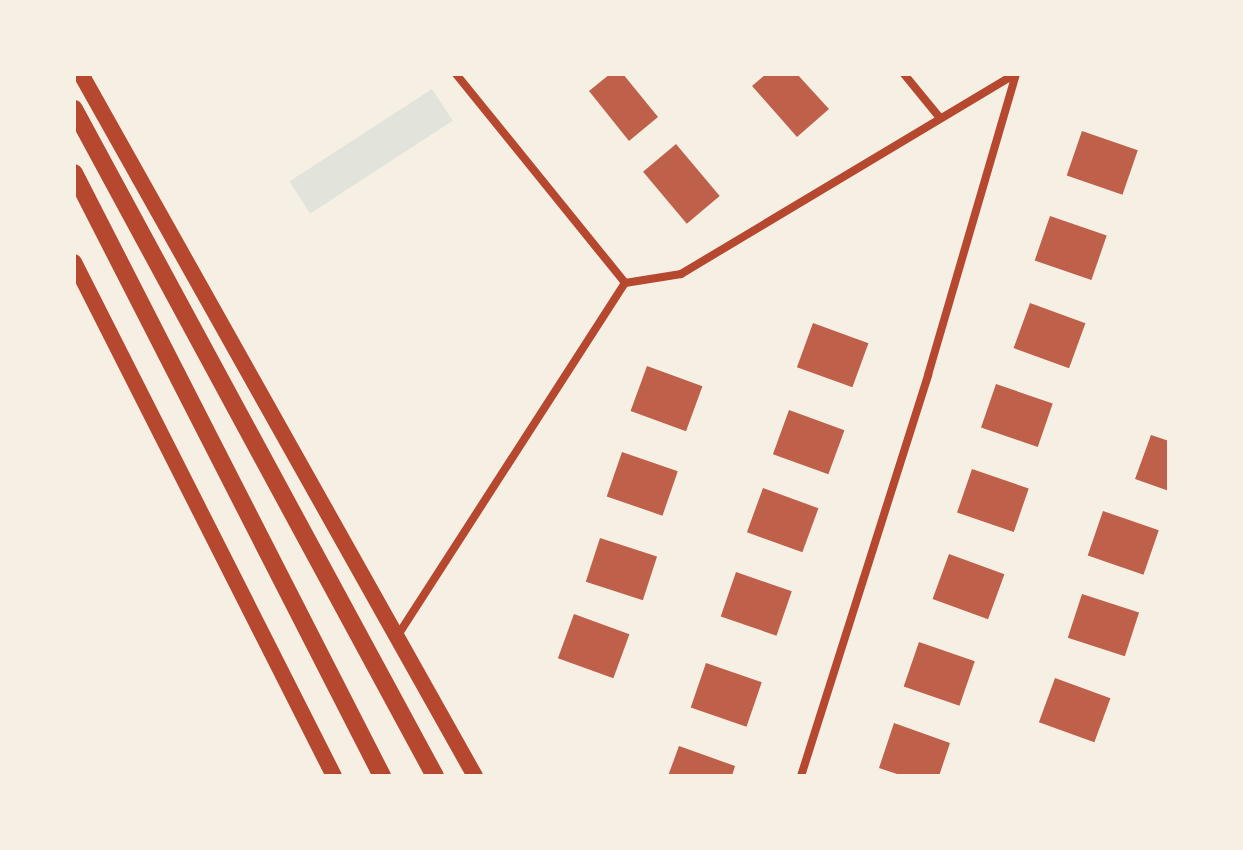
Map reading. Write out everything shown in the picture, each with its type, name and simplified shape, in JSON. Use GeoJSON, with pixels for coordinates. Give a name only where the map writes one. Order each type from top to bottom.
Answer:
{"type":"FeatureCollection","features":[{"type":"Feature","properties":{"kind":"highway"},"geometry":{"type":"LineString","coordinates":[[74,109],[435,776]]}},
{"type":"Feature","properties":{"kind":"highway"},"geometry":{"type":"LineString","coordinates":[[74,173],[382,776]]}},
{"type":"Feature","properties":{"kind":"main road"},"geometry":{"type":"LineString","coordinates":[[81,74],[475,776]]}},
{"type":"Feature","properties":{"kind":"main road"},"geometry":{"type":"LineString","coordinates":[[74,262],[334,776]]}},
{"type":"Feature","properties":{"kind":"street"},"geometry":{"type":"LineString","coordinates":[[456,74],[625,283]]}},
{"type":"Feature","properties":{"kind":"street"},"geometry":{"type":"LineString","coordinates":[[904,74],[940,118]]}},
{"type":"Feature","properties":{"kind":"street"},"geometry":{"type":"LineString","coordinates":[[398,635],[625,283],[681,274],[1016,74]]}},
{"type":"Feature","properties":{"kind":"street"},"geometry":{"type":"LineString","coordinates":[[801,776],[928,375],[1016,74]]}},
{"type":"Feature","properties":{"kind":"shaded area"},"geometry":{"type":"Polygon","coordinates":[[[432,89],[453,121],[310,213],[289,182],[432,89]]]}},
{"type":"Feature","properties":{"kind":"building"},"geometry":{"type":"Polygon","coordinates":[[[610,74],[623,74],[658,117],[629,141],[589,91],[610,74]]]}},
{"type":"Feature","properties":{"kind":"building"},"geometry":{"type":"Polygon","coordinates":[[[766,74],[797,74],[829,109],[797,137],[752,86],[766,74]]]}},
{"type":"Feature","properties":{"kind":"building"},"geometry":{"type":"Polygon","coordinates":[[[1082,131],[1138,150],[1122,195],[1067,175],[1082,131]]]}},
{"type":"Feature","properties":{"kind":"building"},"geometry":{"type":"Polygon","coordinates":[[[676,144],[720,196],[687,224],[643,172],[676,144]]]}},
{"type":"Feature","properties":{"kind":"building"},"geometry":{"type":"Polygon","coordinates":[[[1050,216],[1107,236],[1091,280],[1035,260],[1050,216]]]}},
{"type":"Feature","properties":{"kind":"building"},"geometry":{"type":"Polygon","coordinates":[[[1030,303],[1085,323],[1069,368],[1014,348],[1030,303]]]}},
{"type":"Feature","properties":{"kind":"building"},"geometry":{"type":"Polygon","coordinates":[[[813,323],[868,343],[852,387],[797,367],[813,323]]]}},
{"type":"Feature","properties":{"kind":"building"},"geometry":{"type":"Polygon","coordinates":[[[647,366],[702,386],[686,431],[631,411],[647,366]]]}},
{"type":"Feature","properties":{"kind":"building"},"geometry":{"type":"Polygon","coordinates":[[[996,384],[1053,404],[1038,447],[981,427],[996,384]]]}},
{"type":"Feature","properties":{"kind":"building"},"geometry":{"type":"Polygon","coordinates":[[[789,410],[844,430],[828,474],[773,454],[789,410]]]}},
{"type":"Feature","properties":{"kind":"building"},"geometry":{"type":"Polygon","coordinates":[[[1151,435],[1169,441],[1169,491],[1135,479],[1151,435]]]}},
{"type":"Feature","properties":{"kind":"building"},"geometry":{"type":"Polygon","coordinates":[[[622,452],[678,471],[662,516],[607,496],[622,452]]]}},
{"type":"Feature","properties":{"kind":"building"},"geometry":{"type":"Polygon","coordinates":[[[972,469],[1029,489],[1014,532],[957,512],[972,469]]]}},
{"type":"Feature","properties":{"kind":"building"},"geometry":{"type":"Polygon","coordinates":[[[763,488],[818,508],[802,552],[747,532],[763,488]]]}},
{"type":"Feature","properties":{"kind":"building"},"geometry":{"type":"Polygon","coordinates":[[[1103,511],[1159,530],[1143,575],[1088,555],[1103,511]]]}},
{"type":"Feature","properties":{"kind":"building"},"geometry":{"type":"Polygon","coordinates":[[[600,538],[657,557],[643,600],[586,582],[600,538]]]}},
{"type":"Feature","properties":{"kind":"building"},"geometry":{"type":"Polygon","coordinates":[[[949,554],[1004,574],[988,619],[933,599],[949,554]]]}},
{"type":"Feature","properties":{"kind":"building"},"geometry":{"type":"Polygon","coordinates":[[[736,572],[792,591],[776,636],[721,616],[736,572]]]}},
{"type":"Feature","properties":{"kind":"building"},"geometry":{"type":"Polygon","coordinates":[[[1082,594],[1139,613],[1125,656],[1068,638],[1082,594]]]}},
{"type":"Feature","properties":{"kind":"building"},"geometry":{"type":"Polygon","coordinates":[[[574,614],[629,634],[613,678],[558,658],[574,614]]]}},
{"type":"Feature","properties":{"kind":"building"},"geometry":{"type":"Polygon","coordinates":[[[919,642],[975,661],[959,706],[904,686],[919,642]]]}},
{"type":"Feature","properties":{"kind":"building"},"geometry":{"type":"Polygon","coordinates":[[[706,663],[762,682],[746,727],[691,707],[706,663]]]}},
{"type":"Feature","properties":{"kind":"building"},"geometry":{"type":"Polygon","coordinates":[[[1055,678],[1110,698],[1094,742],[1039,722],[1055,678]]]}},
{"type":"Feature","properties":{"kind":"building"},"geometry":{"type":"Polygon","coordinates":[[[894,723],[950,743],[939,776],[903,776],[879,768],[894,723]]]}},
{"type":"Feature","properties":{"kind":"building"},"geometry":{"type":"Polygon","coordinates":[[[679,746],[735,766],[732,776],[668,776],[679,746]]]}}]}
